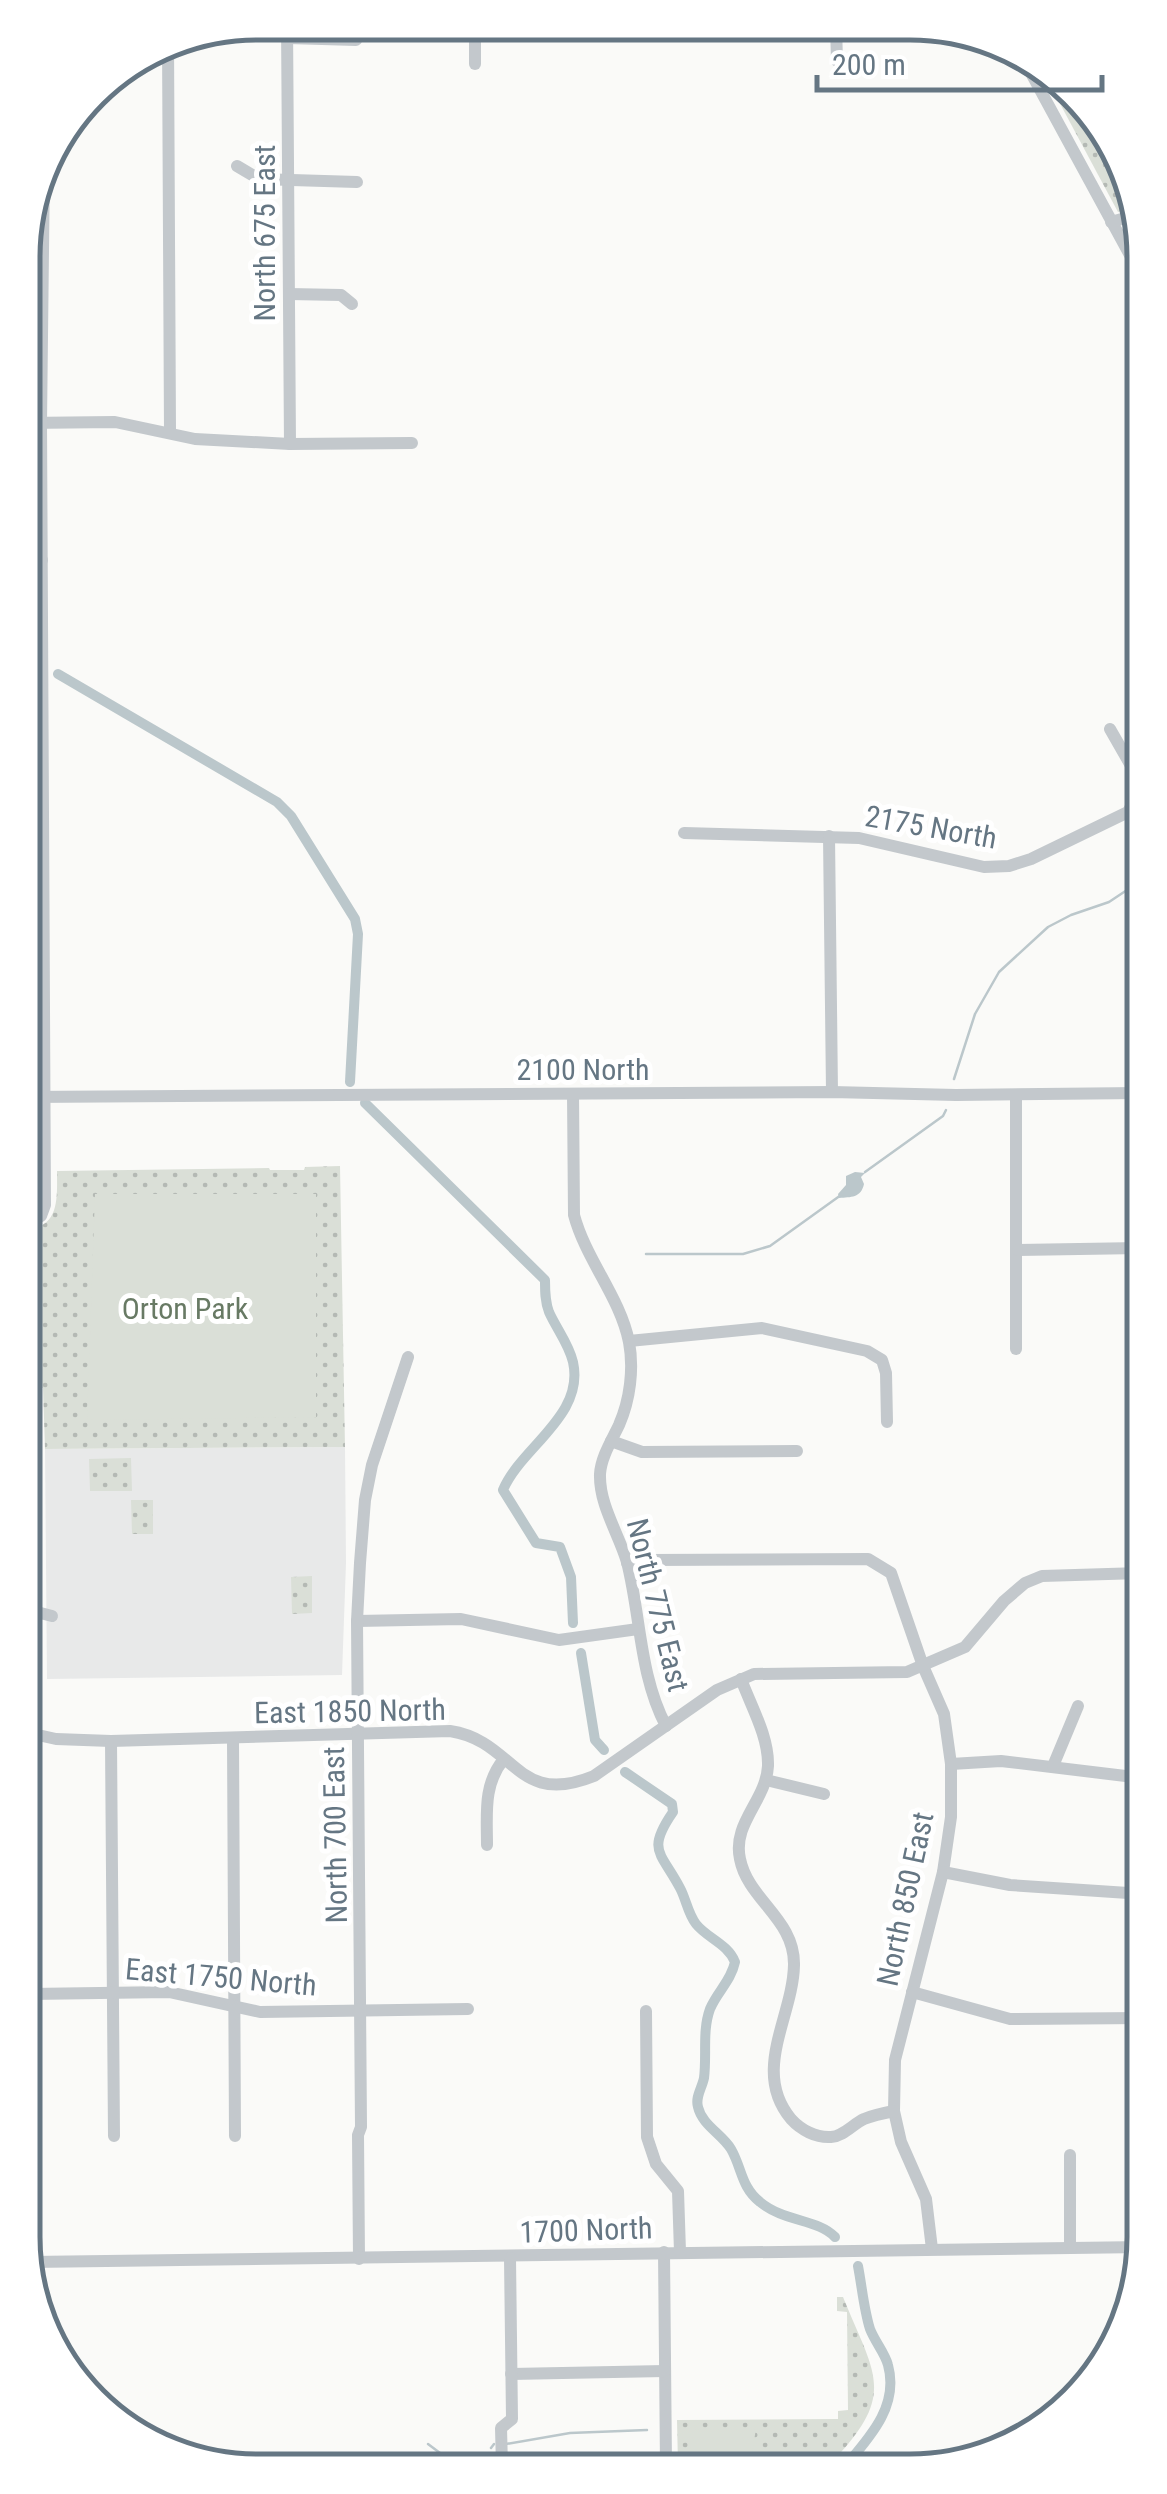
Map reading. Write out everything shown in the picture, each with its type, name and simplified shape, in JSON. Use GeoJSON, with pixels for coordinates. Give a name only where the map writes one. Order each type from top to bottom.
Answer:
{"type":"FeatureCollection","features":[{"type":"Feature","properties":{"kind":"street","name":"North 675 East"},"geometry":{"type":"LineString","coordinates":[[288,40],[290,444]]}},
{"type":"Feature","properties":{"kind":"street"},"geometry":{"type":"LineString","coordinates":[[475,64],[476,40]]}},
{"type":"Feature","properties":{"kind":"street"},"geometry":{"type":"LineString","coordinates":[[836,40],[836,61]]}},
{"type":"Feature","properties":{"kind":"street"},"geometry":{"type":"LineString","coordinates":[[168,59],[170,432]]}},
{"type":"Feature","properties":{"kind":"street"},"geometry":{"type":"LineString","coordinates":[[1035,81],[1126,250]]}},
{"type":"Feature","properties":{"kind":"street"},"geometry":{"type":"LineString","coordinates":[[237,166],[260,179],[357,182]]}},
{"type":"Feature","properties":{"kind":"street"},"geometry":{"type":"LineString","coordinates":[[1112,222],[1123,218]]}},
{"type":"Feature","properties":{"kind":"street"},"geometry":{"type":"LineString","coordinates":[[40,1211],[45,1204],[44,220]]}},
{"type":"Feature","properties":{"kind":"street"},"geometry":{"type":"LineString","coordinates":[[289,294],[341,295],[352,304]]}},
{"type":"Feature","properties":{"kind":"street"},"geometry":{"type":"LineString","coordinates":[[42,422],[116,422],[196,439],[290,444],[412,443]]}},
{"type":"Feature","properties":{"kind":"street","name":"2175 North"},"geometry":{"type":"LineString","coordinates":[[1110,728],[1127,761]]}},
{"type":"Feature","properties":{"kind":"street"},"geometry":{"type":"LineString","coordinates":[[40,772],[45,772]]}},
{"type":"Feature","properties":{"kind":"street","name":"2175 North"},"geometry":{"type":"LineString","coordinates":[[684,833],[858,838],[984,867],[1009,866],[1127,812]]}},
{"type":"Feature","properties":{"kind":"street"},"geometry":{"type":"LineString","coordinates":[[830,836],[832,1092]]}},
{"type":"Feature","properties":{"kind":"street","name":"2100 North"},"geometry":{"type":"LineString","coordinates":[[40,1098],[1127,1093]]}},
{"type":"Feature","properties":{"kind":"street","name":"North 775 East"},"geometry":{"type":"LineString","coordinates":[[573,1094],[574,1215],[620,1316],[629,1341],[631,1366],[628,1399],[600,1473],[602,1494],[627,1563],[648,1684],[666,1726]]}},
{"type":"Feature","properties":{"kind":"street"},"geometry":{"type":"LineString","coordinates":[[1016,1095],[1016,1349]]}},
{"type":"Feature","properties":{"kind":"street"},"geometry":{"type":"LineString","coordinates":[[1018,1250],[1127,1248]]}},
{"type":"Feature","properties":{"kind":"street"},"geometry":{"type":"LineString","coordinates":[[629,1341],[762,1328],[867,1351],[882,1360],[886,1373],[886,1422]]}},
{"type":"Feature","properties":{"kind":"street","name":"North 700 East"},"geometry":{"type":"LineString","coordinates":[[359,2259],[362,2012],[357,1621],[365,1500],[372,1465],[408,1357]]}},
{"type":"Feature","properties":{"kind":"street"},"geometry":{"type":"LineString","coordinates":[[611,1441],[642,1452],[797,1451]]}},
{"type":"Feature","properties":{"kind":"street","name":"North 850 East"},"geometry":{"type":"LineString","coordinates":[[627,1563],[868,1559],[882,1564],[891,1573],[944,1714],[951,1764],[951,1816],[943,1872],[895,2060],[894,2111],[901,2142],[926,2199],[932,2250]]}},
{"type":"Feature","properties":{"kind":"street","name":"East 1850 North"},"geometry":{"type":"LineString","coordinates":[[40,1736],[111,1742],[450,1731],[470,1734],[489,1744],[534,1782],[552,1786],[573,1784],[594,1776],[717,1690],[741,1679],[770,1672],[907,1672],[965,1647],[1004,1601],[1042,1576],[1127,1574]]}},
{"type":"Feature","properties":{"kind":"street"},"geometry":{"type":"LineString","coordinates":[[40,1613],[52,1616]]}},
{"type":"Feature","properties":{"kind":"street"},"geometry":{"type":"LineString","coordinates":[[357,1621],[461,1619],[559,1640],[638,1629]]}},
{"type":"Feature","properties":{"kind":"street"},"geometry":{"type":"LineString","coordinates":[[741,1679],[766,1752],[766,1780],[743,1824],[739,1855],[743,1871],[788,1933],[793,1950],[792,1985],[774,2049],[775,2082],[786,2112],[806,2132],[839,2135],[864,2119],[894,2111]]}},
{"type":"Feature","properties":{"kind":"street"},"geometry":{"type":"LineString","coordinates":[[1053,1766],[1078,1706]]}},
{"type":"Feature","properties":{"kind":"street"},"geometry":{"type":"LineString","coordinates":[[233,1739],[234,2136]]}},
{"type":"Feature","properties":{"kind":"street"},"geometry":{"type":"LineString","coordinates":[[111,1742],[114,2136]]}},
{"type":"Feature","properties":{"kind":"street"},"geometry":{"type":"LineString","coordinates":[[488,1845],[489,1788],[493,1772],[504,1759]]}},
{"type":"Feature","properties":{"kind":"street"},"geometry":{"type":"LineString","coordinates":[[951,1764],[1001,1761],[1127,1776]]}},
{"type":"Feature","properties":{"kind":"street"},"geometry":{"type":"LineString","coordinates":[[766,1780],[824,1794]]}},
{"type":"Feature","properties":{"kind":"street"},"geometry":{"type":"LineString","coordinates":[[943,1872],[1010,1885],[1127,1893]]}},
{"type":"Feature","properties":{"kind":"street","name":"East 1750 North"},"geometry":{"type":"LineString","coordinates":[[40,1994],[170,1992],[260,2012],[468,2009]]}},
{"type":"Feature","properties":{"kind":"street"},"geometry":{"type":"LineString","coordinates":[[912,1992],[1010,2020],[1127,2018]]}},
{"type":"Feature","properties":{"kind":"street"},"geometry":{"type":"LineString","coordinates":[[646,2011],[646,2137],[656,2164],[678,2191],[680,2252]]}},
{"type":"Feature","properties":{"kind":"street"},"geometry":{"type":"LineString","coordinates":[[1070,2155],[1070,2248]]}},
{"type":"Feature","properties":{"kind":"street","name":"1700 North"},"geometry":{"type":"LineString","coordinates":[[42,2262],[1127,2247]]}},
{"type":"Feature","properties":{"kind":"street"},"geometry":{"type":"LineString","coordinates":[[664,2252],[666,2454]]}},
{"type":"Feature","properties":{"kind":"street"},"geometry":{"type":"LineString","coordinates":[[502,2454],[501,2428],[512,2419],[510,2258]]}},
{"type":"Feature","properties":{"kind":"street"},"geometry":{"type":"LineString","coordinates":[[511,2374],[665,2372]]}},
{"type":"Feature","properties":{"kind":"shaded area"},"geometry":{"type":"Polygon","coordinates":[[[865,1173],[861,1177],[861,1192],[839,1198],[846,1176],[865,1173]]]}},
{"type":"Feature","properties":{"kind":"shaded area"},"geometry":{"type":"Polygon","coordinates":[[[345,1447],[342,1675],[47,1679],[45,1449],[345,1447]]]}},
{"type":"Feature","properties":{"kind":"green space"},"geometry":{"type":"Polygon","coordinates":[[[1057,98],[1073,114],[1105,161],[1120,201],[1122,211],[1118,212],[1057,98]]]}},
{"type":"Feature","properties":{"kind":"green space","name":"Orton Park"},"geometry":{"type":"Polygon","coordinates":[[[340,1166],[345,1447],[45,1449],[40,1388],[40,1226],[54,1209],[57,1171],[340,1166]]]}},
{"type":"Feature","properties":{"kind":"green space"},"geometry":{"type":"Polygon","coordinates":[[[95,1194],[316,1194],[316,1417],[87,1420],[95,1194]]]}},
{"type":"Feature","properties":{"kind":"green space"},"geometry":{"type":"Polygon","coordinates":[[[131,1458],[132,1491],[90,1491],[89,1459],[131,1458]]]}},
{"type":"Feature","properties":{"kind":"green space"},"geometry":{"type":"Polygon","coordinates":[[[131,1500],[153,1500],[153,1534],[132,1534],[131,1500]]]}},
{"type":"Feature","properties":{"kind":"green space"},"geometry":{"type":"Polygon","coordinates":[[[312,1576],[312,1613],[292,1614],[291,1577],[312,1576]]]}},
{"type":"Feature","properties":{"kind":"green space"},"geometry":{"type":"Polygon","coordinates":[[[837,2297],[843,2297],[871,2366],[874,2384],[865,2419],[839,2454],[678,2454],[677,2420],[838,2419],[838,2411],[848,2410],[847,2312],[837,2311],[837,2297]]]}},
{"type":"Feature","properties":{"kind":"green space"},"geometry":{"type":"Polygon","coordinates":[[[756,2429],[752,2454],[688,2454],[688,2435],[694,2430],[756,2429]]]}},
{"type":"Feature","properties":{"kind":"waterway"},"geometry":{"type":"LineString","coordinates":[[58,674],[277,802],[291,816],[355,919],[358,934],[350,1082]]}},
{"type":"Feature","properties":{"kind":"waterway"},"geometry":{"type":"LineString","coordinates":[[954,1079],[975,1014],[999,972],[1048,927],[1109,902],[1127,890]]}},
{"type":"Feature","properties":{"kind":"waterway"},"geometry":{"type":"LineString","coordinates":[[365,1103],[545,1280],[548,1308],[571,1355],[574,1381],[561,1415],[523,1459],[503,1490],[536,1543],[560,1547],[571,1577],[573,1623]]}},
{"type":"Feature","properties":{"kind":"waterway"},"geometry":{"type":"LineString","coordinates":[[865,1172],[946,1110]]}},
{"type":"Feature","properties":{"kind":"waterway"},"geometry":{"type":"LineString","coordinates":[[646,1254],[743,1254],[770,1246],[841,1195]]}},
{"type":"Feature","properties":{"kind":"waterway"},"geometry":{"type":"LineString","coordinates":[[581,1653],[595,1740],[604,1750]]}},
{"type":"Feature","properties":{"kind":"waterway"},"geometry":{"type":"LineString","coordinates":[[625,1772],[672,1804],[673,1812],[660,1835],[659,1851],[693,1920],[728,1950],[735,1962],[708,2017],[704,2078],[697,2100],[700,2113],[731,2149],[745,2184],[760,2202],[835,2237]]}},
{"type":"Feature","properties":{"kind":"waterway"},"geometry":{"type":"LineString","coordinates":[[855,2454],[881,2419],[890,2393],[887,2361],[870,2329],[858,2266]]}},
{"type":"Feature","properties":{"kind":"waterway"},"geometry":{"type":"LineString","coordinates":[[506,2444],[570,2433],[647,2430]]}},
{"type":"Feature","properties":{"kind":"waterway"},"geometry":{"type":"LineString","coordinates":[[428,2444],[440,2453],[461,2454]]}},
{"type":"Feature","properties":{"kind":"waterway"},"geometry":{"type":"LineString","coordinates":[[491,2448],[494,2444]]}}]}
